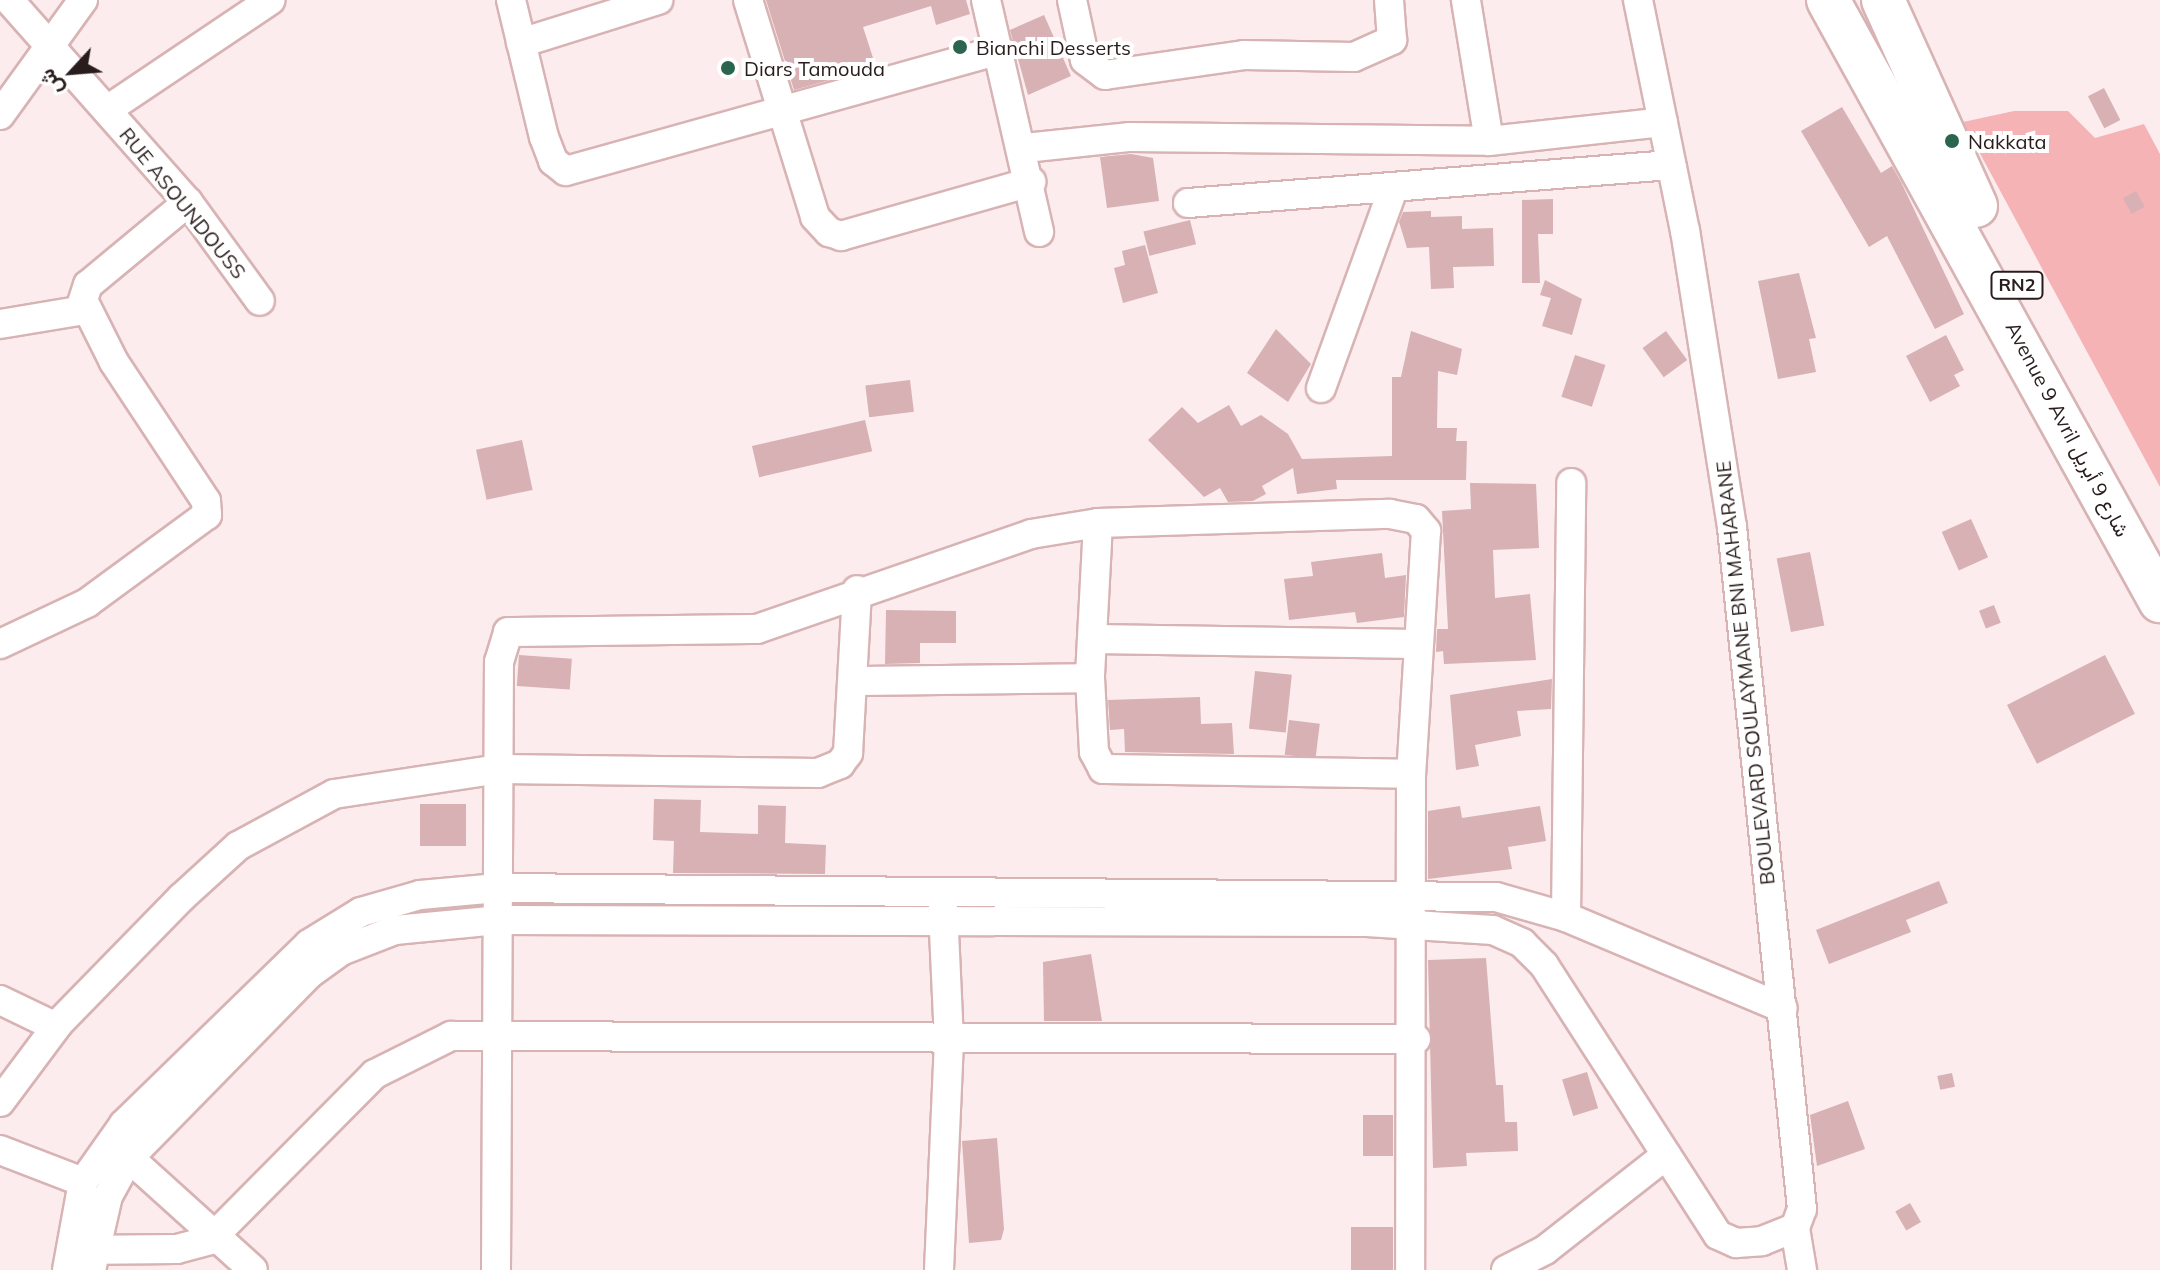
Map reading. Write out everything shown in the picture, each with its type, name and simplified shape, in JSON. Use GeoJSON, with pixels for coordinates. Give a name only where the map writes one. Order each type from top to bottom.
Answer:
{"type":"FeatureCollection","features":[{"type":"Feature","properties":{"kind":"highway","name":"RN2"},"geometry":{"type":"LineString","coordinates":[[1809,0],[1935,158]]}},
{"type":"Feature","properties":{"kind":"highway"},"geometry":{"type":"LineString","coordinates":[[1828,0],[1935,158]]}},
{"type":"Feature","properties":{"kind":"highway"},"geometry":{"type":"LineString","coordinates":[[1860,0],[1935,158]]}},
{"type":"Feature","properties":{"kind":"highway","name":"RN2"},"geometry":{"type":"LineString","coordinates":[[1883,0],[1935,158]]}},
{"type":"Feature","properties":{"kind":"highway","name":"Avenue 9 Avril شارع 9 أبريل"},"geometry":{"type":"LineString","coordinates":[[1935,158],[2160,554]]}},
{"type":"Feature","properties":{"kind":"highway","name":"Avenue 9 Avril شارع 9 أبريل"},"geometry":{"type":"LineString","coordinates":[[1935,158],[2160,601]]}},
{"type":"Feature","properties":{"kind":"street","name":"RUE ASOUNDOUSS"},"geometry":{"type":"LineString","coordinates":[[9,0],[45,48],[107,110],[188,202],[260,301]]}},
{"type":"Feature","properties":{"kind":"street"},"geometry":{"type":"LineString","coordinates":[[0,115],[45,48],[83,0]]}},
{"type":"Feature","properties":{"kind":"street"},"geometry":{"type":"LineString","coordinates":[[107,110],[271,0]]}},
{"type":"Feature","properties":{"kind":"street"},"geometry":{"type":"LineString","coordinates":[[511,0],[559,169],[781,113],[999,50]]}},
{"type":"Feature","properties":{"kind":"street"},"geometry":{"type":"LineString","coordinates":[[521,43],[658,0]]}},
{"type":"Feature","properties":{"kind":"street"},"geometry":{"type":"LineString","coordinates":[[748,0],[815,217],[834,234],[1031,182]]}},
{"type":"Feature","properties":{"kind":"street"},"geometry":{"type":"LineString","coordinates":[[986,0],[1025,148],[1039,232]]}},
{"type":"Feature","properties":{"kind":"street"},"geometry":{"type":"LineString","coordinates":[[1072,0],[1085,60],[1105,75],[1244,55],[1354,57],[1392,40],[1389,0]]}},
{"type":"Feature","properties":{"kind":"street"},"geometry":{"type":"LineString","coordinates":[[1466,0],[1489,141]]}},
{"type":"Feature","properties":{"kind":"street","name":"BOULEVARD SOULAYMANE BNI MAHARANE"},"geometry":{"type":"LineString","coordinates":[[1638,0],[1672,165],[1732,527],[1783,1008],[1802,1270]]}},
{"type":"Feature","properties":{"kind":"street"},"geometry":{"type":"LineString","coordinates":[[1025,148],[1130,137],[1489,141],[1663,122]]}},
{"type":"Feature","properties":{"kind":"street"},"geometry":{"type":"LineString","coordinates":[[1188,203],[1392,192],[1672,165]]}},
{"type":"Feature","properties":{"kind":"street"},"geometry":{"type":"LineString","coordinates":[[1321,388],[1392,192]]}},
{"type":"Feature","properties":{"kind":"street"},"geometry":{"type":"LineString","coordinates":[[0,644],[87,603],[207,515],[206,501],[85,310],[88,285],[188,202]]}},
{"type":"Feature","properties":{"kind":"street"},"geometry":{"type":"LineString","coordinates":[[0,324],[85,310]]}},
{"type":"Feature","properties":{"kind":"street"},"geometry":{"type":"LineString","coordinates":[[1566,917],[1571,483]]}},
{"type":"Feature","properties":{"kind":"street"},"geometry":{"type":"LineString","coordinates":[[496,1270],[499,662],[508,632],[757,629],[857,590],[1005,540],[1098,523],[1416,519],[1426,531],[1411,774],[1416,1039],[1410,1270]]}},
{"type":"Feature","properties":{"kind":"street"},"geometry":{"type":"LineString","coordinates":[[1098,523],[1090,678],[1094,752],[1108,772],[1411,774]]}},
{"type":"Feature","properties":{"kind":"street"},"geometry":{"type":"LineString","coordinates":[[0,1102],[56,1027],[181,898],[264,829],[334,794],[500,769],[818,773],[848,753],[857,590]]}},
{"type":"Feature","properties":{"kind":"street"},"geometry":{"type":"LineString","coordinates":[[1092,639],[1418,644]]}},
{"type":"Feature","properties":{"kind":"street"},"geometry":{"type":"LineString","coordinates":[[854,681],[1090,678]]}},
{"type":"Feature","properties":{"kind":"street"},"geometry":{"type":"LineString","coordinates":[[79,1260],[119,1150],[317,938],[401,899],[498,888],[943,894],[1412,912],[1493,930],[1533,951],[1725,1240],[1762,1241],[1798,1218]]}},
{"type":"Feature","properties":{"kind":"street"},"geometry":{"type":"LineString","coordinates":[[939,1270],[949,1041],[943,894]]}},
{"type":"Feature","properties":{"kind":"street"},"geometry":{"type":"LineString","coordinates":[[79,1260],[83,1182],[341,951],[406,927],[498,920],[943,925],[1412,912],[1496,897],[1566,917],[1783,1008]]}},
{"type":"Feature","properties":{"kind":"street"},"geometry":{"type":"LineString","coordinates":[[0,1000],[56,1027]]}},
{"type":"Feature","properties":{"kind":"street"},"geometry":{"type":"LineString","coordinates":[[79,1260],[177,1249],[217,1234],[386,1065],[439,1038],[499,1035],[949,1041],[1416,1039]]}},
{"type":"Feature","properties":{"kind":"street"},"geometry":{"type":"LineString","coordinates":[[0,1150],[83,1182]]}},
{"type":"Feature","properties":{"kind":"street"},"geometry":{"type":"LineString","coordinates":[[119,1150],[217,1234],[253,1270]]}},
{"type":"Feature","properties":{"kind":"street"},"geometry":{"type":"LineString","coordinates":[[1506,1270],[1545,1250],[1666,1155]]}},
{"type":"Feature","properties":{"kind":"shaded area"},"geometry":{"type":"Polygon","coordinates":[[[2014,111],[2068,111],[2095,138],[2144,124],[2160,154],[2160,487],[1963,122],[2014,111]]]}},
{"type":"Feature","properties":{"kind":"building"},"geometry":{"type":"Polygon","coordinates":[[[766,0],[966,0],[970,14],[936,25],[931,6],[863,27],[876,67],[794,90],[766,0]]]}},
{"type":"Feature","properties":{"kind":"building"},"geometry":{"type":"Polygon","coordinates":[[[1044,15],[1071,76],[1028,95],[1010,30],[1044,15]]]}},
{"type":"Feature","properties":{"kind":"building"},"geometry":{"type":"Polygon","coordinates":[[[2104,88],[2120,120],[2104,128],[2088,96],[2104,88]]]}},
{"type":"Feature","properties":{"kind":"building"},"geometry":{"type":"Polygon","coordinates":[[[1842,107],[1881,173],[1892,166],[1964,314],[1935,329],[1887,236],[1869,247],[1801,131],[1842,107]]]}},
{"type":"Feature","properties":{"kind":"building"},"geometry":{"type":"Polygon","coordinates":[[[1131,154],[1153,158],[1159,201],[1107,208],[1100,157],[1131,154]]]}},
{"type":"Feature","properties":{"kind":"building"},"geometry":{"type":"Polygon","coordinates":[[[2136,191],[2145,207],[2132,214],[2123,198],[2136,191]]]}},
{"type":"Feature","properties":{"kind":"building"},"geometry":{"type":"Polygon","coordinates":[[[1553,199],[1553,234],[1538,234],[1540,283],[1522,283],[1522,200],[1553,199]]]}},
{"type":"Feature","properties":{"kind":"building"},"geometry":{"type":"Polygon","coordinates":[[[1431,211],[1431,217],[1462,216],[1462,229],[1493,228],[1494,266],[1453,267],[1454,288],[1431,289],[1429,247],[1407,248],[1399,222],[1403,212],[1431,211]]]}},
{"type":"Feature","properties":{"kind":"building"},"geometry":{"type":"Polygon","coordinates":[[[1190,220],[1196,244],[1149,256],[1143,232],[1190,220]]]}},
{"type":"Feature","properties":{"kind":"building"},"geometry":{"type":"Polygon","coordinates":[[[1145,245],[1158,293],[1123,303],[1114,268],[1125,265],[1122,251],[1145,245]]]}},
{"type":"Feature","properties":{"kind":"building"},"geometry":{"type":"Polygon","coordinates":[[[1799,273],[1816,338],[1809,339],[1816,372],[1778,379],[1758,281],[1799,273]]]}},
{"type":"Feature","properties":{"kind":"building"},"geometry":{"type":"Polygon","coordinates":[[[1545,280],[1582,299],[1572,335],[1542,326],[1551,298],[1540,295],[1545,280]]]}},
{"type":"Feature","properties":{"kind":"building"},"geometry":{"type":"Polygon","coordinates":[[[1276,329],[1311,364],[1288,402],[1247,373],[1276,329]]]}},
{"type":"Feature","properties":{"kind":"building"},"geometry":{"type":"Polygon","coordinates":[[[1411,331],[1462,349],[1457,375],[1438,371],[1437,428],[1457,428],[1456,441],[1467,441],[1466,480],[1336,480],[1337,489],[1297,494],[1293,468],[1262,486],[1266,494],[1253,501],[1228,502],[1220,488],[1204,497],[1148,440],[1182,407],[1198,423],[1229,405],[1241,426],[1261,415],[1288,434],[1302,459],[1392,456],[1392,377],[1401,377],[1411,331]]]}},
{"type":"Feature","properties":{"kind":"building"},"geometry":{"type":"Polygon","coordinates":[[[1666,331],[1687,360],[1664,377],[1643,348],[1666,331]]]}},
{"type":"Feature","properties":{"kind":"building"},"geometry":{"type":"Polygon","coordinates":[[[1946,335],[1964,370],[1954,375],[1960,386],[1930,402],[1906,356],[1946,335]]]}},
{"type":"Feature","properties":{"kind":"building"},"geometry":{"type":"Polygon","coordinates":[[[1575,355],[1605,365],[1592,407],[1561,397],[1575,355]]]}},
{"type":"Feature","properties":{"kind":"building"},"geometry":{"type":"Polygon","coordinates":[[[910,380],[914,412],[869,417],[865,385],[910,380]]]}},
{"type":"Feature","properties":{"kind":"building"},"geometry":{"type":"Polygon","coordinates":[[[865,420],[872,451],[759,477],[752,446],[865,420]]]}},
{"type":"Feature","properties":{"kind":"building"},"geometry":{"type":"Polygon","coordinates":[[[522,440],[533,490],[487,500],[476,450],[522,440]]]}},
{"type":"Feature","properties":{"kind":"building"},"geometry":{"type":"Polygon","coordinates":[[[1470,483],[1536,484],[1539,548],[1493,550],[1495,598],[1530,594],[1536,660],[1444,664],[1443,651],[1436,652],[1437,629],[1448,629],[1442,511],[1471,509],[1470,483]]]}},
{"type":"Feature","properties":{"kind":"building"},"geometry":{"type":"Polygon","coordinates":[[[1971,519],[1988,557],[1959,570],[1942,532],[1971,519]]]}},
{"type":"Feature","properties":{"kind":"building"},"geometry":{"type":"Polygon","coordinates":[[[1810,552],[1824,626],[1791,632],[1777,558],[1810,552]]]}},
{"type":"Feature","properties":{"kind":"building"},"geometry":{"type":"Polygon","coordinates":[[[1382,553],[1385,578],[1406,575],[1404,617],[1357,623],[1355,612],[1289,620],[1284,579],[1313,576],[1311,562],[1382,553]]]}},
{"type":"Feature","properties":{"kind":"building"},"geometry":{"type":"Polygon","coordinates":[[[1994,605],[2001,623],[1986,628],[1979,611],[1994,605]]]}},
{"type":"Feature","properties":{"kind":"building"},"geometry":{"type":"Polygon","coordinates":[[[886,610],[956,611],[956,643],[920,643],[920,663],[885,664],[886,610]]]}},
{"type":"Feature","properties":{"kind":"building"},"geometry":{"type":"Polygon","coordinates":[[[519,655],[572,659],[570,690],[517,686],[519,655]]]}},
{"type":"Feature","properties":{"kind":"building"},"geometry":{"type":"Polygon","coordinates":[[[2105,655],[2135,714],[2037,764],[2007,705],[2105,655]]]}},
{"type":"Feature","properties":{"kind":"building"},"geometry":{"type":"Polygon","coordinates":[[[1255,671],[1292,675],[1286,733],[1249,729],[1255,671]]]}},
{"type":"Feature","properties":{"kind":"building"},"geometry":{"type":"Polygon","coordinates":[[[1552,679],[1551,709],[1517,711],[1521,736],[1475,745],[1479,766],[1456,770],[1450,695],[1552,679]]]}},
{"type":"Feature","properties":{"kind":"building"},"geometry":{"type":"Polygon","coordinates":[[[1200,697],[1201,724],[1232,723],[1234,754],[1125,752],[1124,729],[1110,730],[1108,700],[1200,697]]]}},
{"type":"Feature","properties":{"kind":"building"},"geometry":{"type":"Polygon","coordinates":[[[1289,720],[1320,724],[1316,759],[1285,755],[1289,720]]]}},
{"type":"Feature","properties":{"kind":"building"},"geometry":{"type":"Polygon","coordinates":[[[654,799],[701,800],[700,832],[758,834],[758,805],[786,806],[785,843],[826,845],[825,874],[673,873],[674,841],[653,840],[654,799]]]}},
{"type":"Feature","properties":{"kind":"building"},"geometry":{"type":"Polygon","coordinates":[[[420,804],[466,804],[466,846],[420,846],[420,804]]]}},
{"type":"Feature","properties":{"kind":"building"},"geometry":{"type":"Polygon","coordinates":[[[1460,806],[1462,818],[1540,806],[1546,841],[1508,847],[1512,869],[1428,879],[1428,811],[1460,806]]]}},
{"type":"Feature","properties":{"kind":"building"},"geometry":{"type":"Polygon","coordinates":[[[1939,881],[1948,903],[1906,920],[1911,932],[1829,964],[1816,930],[1939,881]]]}},
{"type":"Feature","properties":{"kind":"building"},"geometry":{"type":"Polygon","coordinates":[[[1091,954],[1102,1021],[1044,1021],[1043,962],[1091,954]]]}},
{"type":"Feature","properties":{"kind":"building"},"geometry":{"type":"Polygon","coordinates":[[[1486,958],[1496,1085],[1503,1085],[1505,1122],[1517,1122],[1518,1151],[1466,1153],[1467,1166],[1433,1168],[1428,960],[1486,958]]]}},
{"type":"Feature","properties":{"kind":"building"},"geometry":{"type":"Polygon","coordinates":[[[1587,1072],[1598,1108],[1573,1116],[1562,1080],[1587,1072]]]}},
{"type":"Feature","properties":{"kind":"building"},"geometry":{"type":"Polygon","coordinates":[[[1952,1073],[1955,1087],[1940,1090],[1937,1076],[1952,1073]]]}},
{"type":"Feature","properties":{"kind":"building"},"geometry":{"type":"Polygon","coordinates":[[[1848,1101],[1865,1149],[1817,1166],[1810,1115],[1848,1101]]]}},
{"type":"Feature","properties":{"kind":"building"},"geometry":{"type":"Polygon","coordinates":[[[1363,1115],[1393,1115],[1393,1156],[1363,1156],[1363,1115]]]}},
{"type":"Feature","properties":{"kind":"building"},"geometry":{"type":"Polygon","coordinates":[[[997,1138],[1004,1229],[1001,1240],[969,1243],[962,1141],[997,1138]]]}},
{"type":"Feature","properties":{"kind":"building"},"geometry":{"type":"Polygon","coordinates":[[[1910,1203],[1921,1222],[1906,1231],[1895,1212],[1910,1203]]]}},
{"type":"Feature","properties":{"kind":"building"},"geometry":{"type":"Polygon","coordinates":[[[1351,1227],[1393,1227],[1393,1270],[1351,1270],[1351,1227]]]}},
{"type":"Feature","properties":{"kind":"place","name":"Bianchi Desserts"},"geometry":{"type":"Point","coordinates":[960,47]}},
{"type":"Feature","properties":{"kind":"place","name":"Diars Tamouda"},"geometry":{"type":"Point","coordinates":[728,68]}},
{"type":"Feature","properties":{"kind":"place","name":"Nakkata"},"geometry":{"type":"Point","coordinates":[1952,141]}}]}
